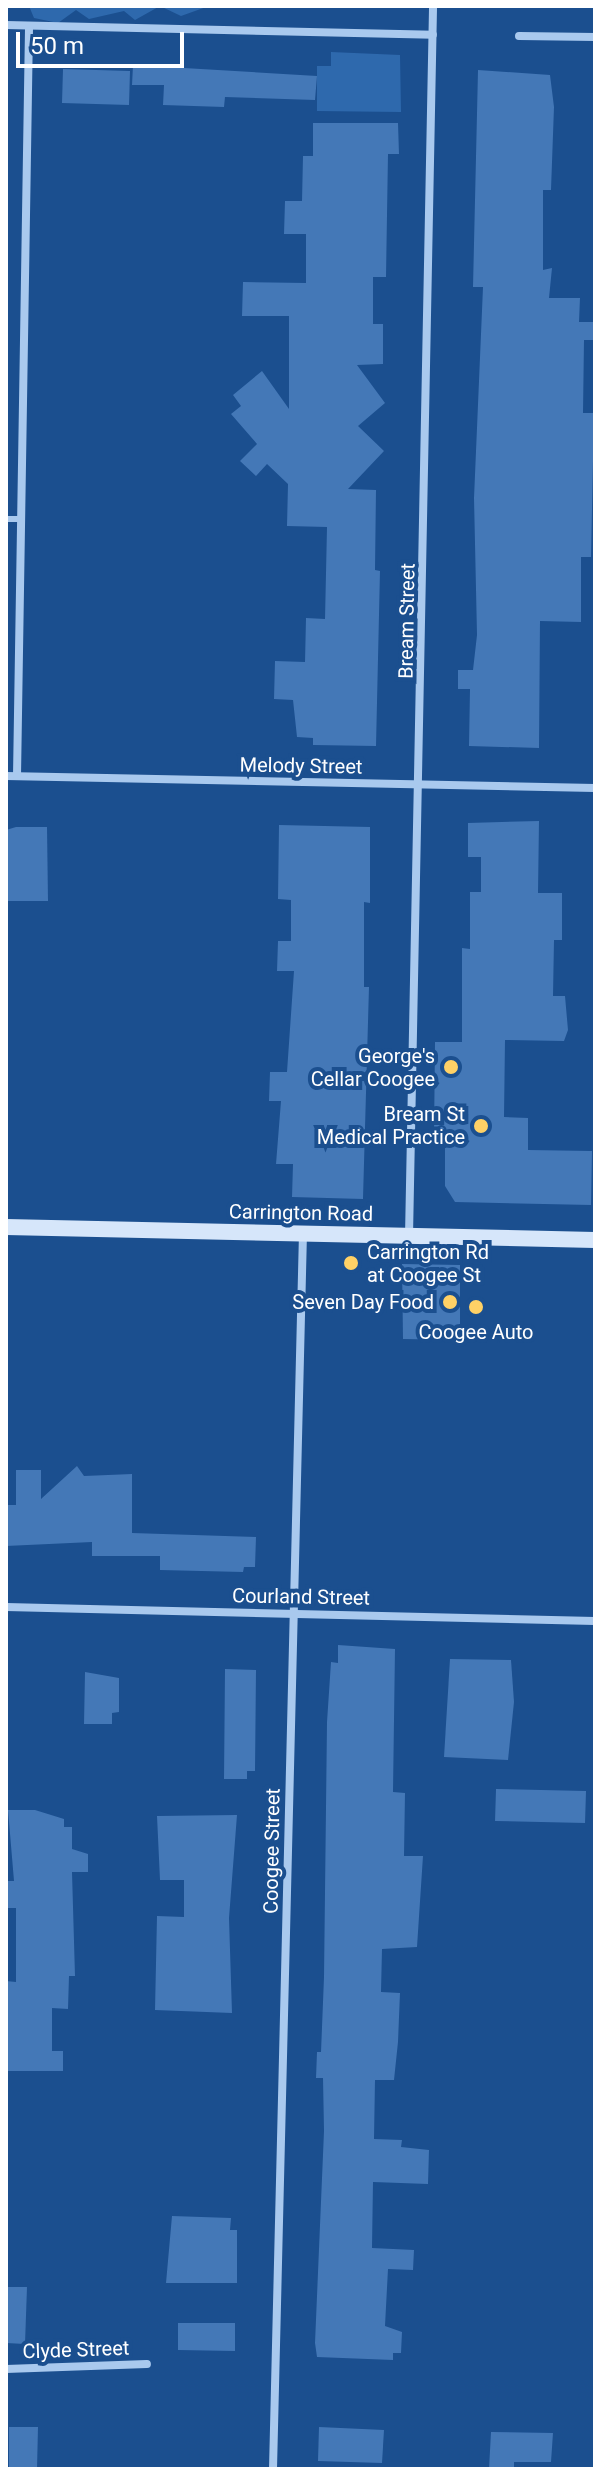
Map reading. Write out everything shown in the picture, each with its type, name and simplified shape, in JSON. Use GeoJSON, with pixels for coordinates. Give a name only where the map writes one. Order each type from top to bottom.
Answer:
{"type":"FeatureCollection","features":[{"type":"Feature","properties":{"kind":"main road","name":"Carrington Road"},"geometry":{"type":"LineString","coordinates":[[6,1227],[595,1240]]}},
{"type":"Feature","properties":{"kind":"street","name":"Bream Street"},"geometry":{"type":"LineString","coordinates":[[409,1236],[433,6]]}},
{"type":"Feature","properties":{"kind":"street"},"geometry":{"type":"LineString","coordinates":[[6,25],[433,35]]}},
{"type":"Feature","properties":{"kind":"street"},"geometry":{"type":"LineString","coordinates":[[17,776],[29,26]]}},
{"type":"Feature","properties":{"kind":"street"},"geometry":{"type":"LineString","coordinates":[[519,36],[595,37]]}},
{"type":"Feature","properties":{"kind":"street","name":"Melody Street"},"geometry":{"type":"LineString","coordinates":[[6,776],[595,788]]}},
{"type":"Feature","properties":{"kind":"street","name":"Coogee Street"},"geometry":{"type":"LineString","coordinates":[[273,2469],[303,1233]]}},
{"type":"Feature","properties":{"kind":"street","name":"Courland Street"},"geometry":{"type":"LineString","coordinates":[[6,1607],[595,1621]]}},
{"type":"Feature","properties":{"kind":"street","name":"Clyde Street"},"geometry":{"type":"LineString","coordinates":[[6,2369],[147,2364]]}},
{"type":"Feature","properties":{"kind":"lane"},"geometry":{"type":"LineString","coordinates":[[6,519],[22,519]]}},
{"type":"Feature","properties":{"kind":"shaded area"},"geometry":{"type":"Polygon","coordinates":[[[29,6],[160,6],[135,20],[124,11],[89,19],[76,10],[58,23],[34,18],[29,6]]]}},
{"type":"Feature","properties":{"kind":"shaded area"},"geometry":{"type":"Polygon","coordinates":[[[160,6],[209,6],[181,16],[160,6]]]}},
{"type":"Feature","properties":{"kind":"shaded area"},"geometry":{"type":"Polygon","coordinates":[[[331,52],[400,55],[401,112],[317,111],[317,66],[331,66],[331,52]]]}},
{"type":"Feature","properties":{"kind":"building"},"geometry":{"type":"Polygon","coordinates":[[[133,65],[317,76],[315,100],[225,97],[224,107],[163,105],[164,85],[132,85],[133,65]]]}},
{"type":"Feature","properties":{"kind":"building"},"geometry":{"type":"Polygon","coordinates":[[[63,69],[130,71],[129,105],[62,103],[63,69]]]}},
{"type":"Feature","properties":{"kind":"building"},"geometry":{"type":"Polygon","coordinates":[[[478,70],[550,75],[554,107],[551,190],[543,190],[543,270],[552,268],[549,298],[580,298],[579,322],[595,322],[595,340],[584,340],[583,413],[594,413],[591,557],[581,557],[581,622],[540,621],[539,748],[469,746],[470,689],[458,689],[458,670],[473,670],[477,635],[474,498],[483,287],[473,287],[478,70]]]}},
{"type":"Feature","properties":{"kind":"building"},"geometry":{"type":"Polygon","coordinates":[[[313,123],[398,123],[399,154],[388,154],[386,277],[373,277],[373,324],[383,324],[383,364],[357,365],[385,403],[358,426],[384,451],[348,489],[376,490],[375,570],[380,571],[376,746],[313,745],[313,738],[297,737],[293,700],[274,699],[275,661],[305,662],[306,618],[325,619],[327,527],[287,526],[288,484],[267,464],[256,476],[240,461],[257,444],[231,414],[241,406],[233,395],[262,371],[289,409],[289,316],[242,316],[243,282],[306,283],[306,234],[284,234],[285,201],[302,201],[303,156],[313,156],[313,123]]]}},
{"type":"Feature","properties":{"kind":"building"},"geometry":{"type":"Polygon","coordinates":[[[539,821],[538,893],[562,893],[562,940],[554,940],[553,996],[565,996],[568,1030],[564,1041],[505,1040],[504,1117],[528,1118],[528,1150],[592,1151],[591,1205],[455,1202],[445,1186],[445,1135],[434,1135],[435,1042],[462,1042],[462,948],[470,949],[470,892],[481,892],[481,857],[468,857],[468,823],[539,821]]]}},
{"type":"Feature","properties":{"kind":"building"},"geometry":{"type":"Polygon","coordinates":[[[279,825],[370,827],[370,903],[364,902],[364,987],[369,987],[363,1199],[292,1197],[293,1164],[276,1164],[281,1101],[269,1101],[270,1072],[287,1072],[294,971],[277,971],[278,941],[291,941],[291,900],[278,899],[279,825]]]}},
{"type":"Feature","properties":{"kind":"building"},"geometry":{"type":"Polygon","coordinates":[[[47,827],[48,901],[6,901],[6,830],[47,827]]]}},
{"type":"Feature","properties":{"kind":"building"},"geometry":{"type":"Polygon","coordinates":[[[402,1264],[460,1265],[460,1340],[403,1339],[402,1264]]]}},
{"type":"Feature","properties":{"kind":"building"},"geometry":{"type":"Polygon","coordinates":[[[77,1466],[84,1476],[132,1474],[132,1533],[256,1537],[255,1567],[244,1567],[243,1572],[160,1570],[160,1556],[92,1556],[92,1542],[6,1546],[6,1505],[16,1505],[16,1470],[41,1470],[41,1499],[77,1466]]]}},
{"type":"Feature","properties":{"kind":"building"},"geometry":{"type":"Polygon","coordinates":[[[338,1645],[395,1649],[393,1792],[405,1793],[404,1856],[423,1856],[417,1947],[382,1949],[381,1992],[400,1993],[398,2042],[394,2080],[375,2080],[374,2139],[402,2140],[401,2147],[429,2150],[428,2184],[373,2182],[372,2248],[414,2250],[413,2270],[388,2269],[385,2326],[402,2332],[401,2353],[393,2353],[393,2360],[317,2357],[315,2343],[324,2131],[323,2078],[316,2078],[317,2052],[321,2052],[324,1977],[327,1722],[331,1662],[338,1663],[338,1645]]]}},
{"type":"Feature","properties":{"kind":"building"},"geometry":{"type":"Polygon","coordinates":[[[450,1659],[511,1660],[514,1702],[508,1760],[444,1757],[450,1659]]]}},
{"type":"Feature","properties":{"kind":"building"},"geometry":{"type":"Polygon","coordinates":[[[225,1669],[256,1670],[255,1771],[247,1771],[247,1779],[224,1779],[225,1669]]]}},
{"type":"Feature","properties":{"kind":"building"},"geometry":{"type":"Polygon","coordinates":[[[85,1672],[119,1678],[119,1712],[112,1713],[112,1724],[84,1724],[85,1672]]]}},
{"type":"Feature","properties":{"kind":"building"},"geometry":{"type":"Polygon","coordinates":[[[496,1789],[586,1791],[585,1823],[495,1821],[496,1789]]]}},
{"type":"Feature","properties":{"kind":"building"},"geometry":{"type":"Polygon","coordinates":[[[8,1810],[35,1810],[64,1819],[64,1827],[72,1827],[72,1849],[88,1854],[88,1872],[72,1872],[75,1976],[69,1976],[68,2009],[52,2008],[52,2051],[63,2051],[63,2071],[6,2071],[6,1981],[16,1982],[16,1908],[6,1908],[6,1881],[14,1881],[8,1810]]]}},
{"type":"Feature","properties":{"kind":"building"},"geometry":{"type":"Polygon","coordinates":[[[237,1815],[229,1918],[232,2013],[155,2010],[157,1916],[184,1917],[184,1880],[160,1880],[157,1816],[237,1815]]]}},
{"type":"Feature","properties":{"kind":"building"},"geometry":{"type":"Polygon","coordinates":[[[172,2216],[231,2218],[230,2230],[237,2230],[237,2283],[166,2283],[172,2216]]]}},
{"type":"Feature","properties":{"kind":"building"},"geometry":{"type":"Polygon","coordinates":[[[6,2287],[27,2287],[25,2344],[6,2343],[6,2287]]]}},
{"type":"Feature","properties":{"kind":"building"},"geometry":{"type":"Polygon","coordinates":[[[178,2323],[235,2323],[235,2351],[178,2350],[178,2323]]]}},
{"type":"Feature","properties":{"kind":"building"},"geometry":{"type":"Polygon","coordinates":[[[9,2427],[38,2427],[37,2469],[9,2469],[9,2427]]]}},
{"type":"Feature","properties":{"kind":"building"},"geometry":{"type":"Polygon","coordinates":[[[319,2427],[384,2430],[382,2463],[318,2461],[319,2427]]]}},
{"type":"Feature","properties":{"kind":"building"},"geometry":{"type":"Polygon","coordinates":[[[491,2432],[553,2433],[551,2462],[514,2462],[514,2469],[489,2469],[491,2432]]]}},
{"type":"Feature","properties":{"kind":"place","name":"George's Cellar Coogee"},"geometry":{"type":"Point","coordinates":[451,1067]}},
{"type":"Feature","properties":{"kind":"place","name":"Bream St Medical Practice"},"geometry":{"type":"Point","coordinates":[481,1126]}},
{"type":"Feature","properties":{"kind":"place","name":"Carrington Rd at Coogee St"},"geometry":{"type":"Point","coordinates":[351,1263]}},
{"type":"Feature","properties":{"kind":"place","name":"Seven Day Food"},"geometry":{"type":"Point","coordinates":[450,1302]}},
{"type":"Feature","properties":{"kind":"place","name":"Coogee Auto"},"geometry":{"type":"Point","coordinates":[476,1307]}}]}
